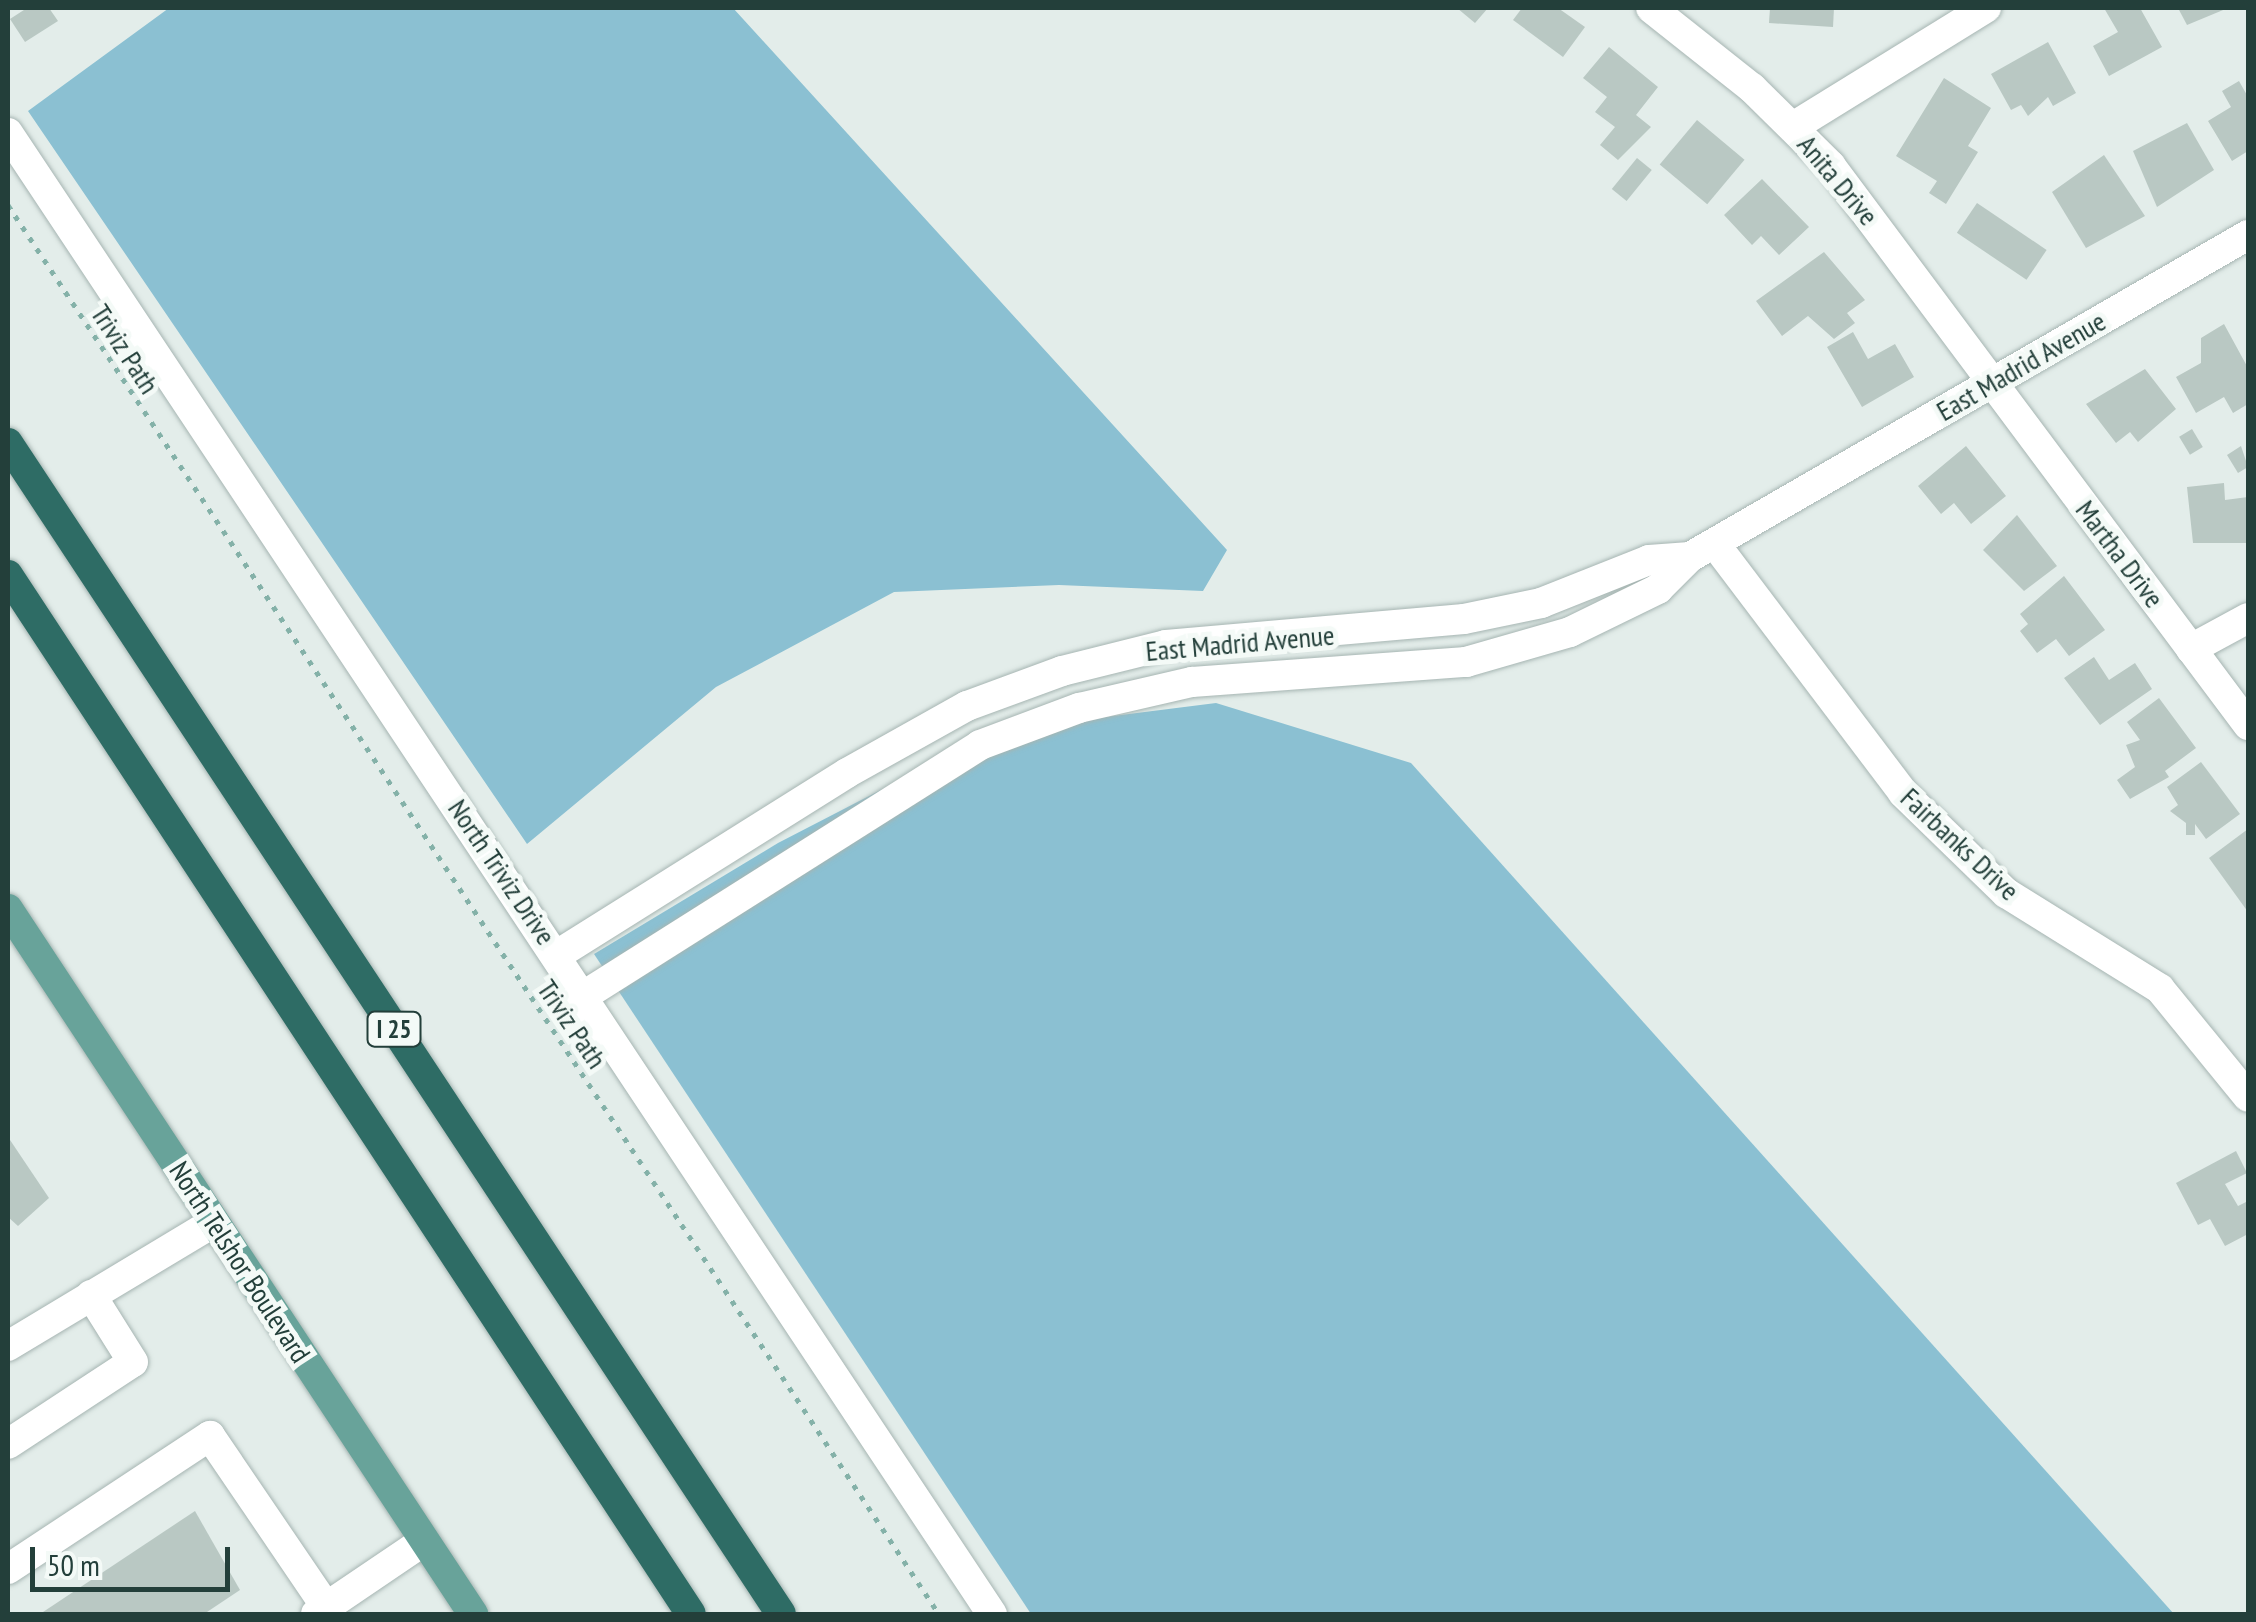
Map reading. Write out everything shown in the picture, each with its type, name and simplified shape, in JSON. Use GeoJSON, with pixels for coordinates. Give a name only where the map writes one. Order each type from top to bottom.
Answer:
{"type":"FeatureCollection","features":[{"type":"Feature","properties":{"kind":"highway","name":"I 25"},"geometry":{"type":"LineString","coordinates":[[8,444],[781,1614]]}},
{"type":"Feature","properties":{"kind":"highway","name":"I 25"},"geometry":{"type":"LineString","coordinates":[[8,576],[691,1614]]}},
{"type":"Feature","properties":{"kind":"main road","name":"North Telshor Boulevard"},"geometry":{"type":"LineString","coordinates":[[8,909],[473,1614]]}},
{"type":"Feature","properties":{"kind":"street","name":"Anita Drive"},"geometry":{"type":"LineString","coordinates":[[1651,8],[1793,127],[1858,200],[1993,382]]}},
{"type":"Feature","properties":{"kind":"street"},"geometry":{"type":"LineString","coordinates":[[1793,127],[1986,8]]}},
{"type":"Feature","properties":{"kind":"street","name":"North Triviz Drive"},"geometry":{"type":"LineString","coordinates":[[8,132],[586,995],[992,1614]]}},
{"type":"Feature","properties":{"kind":"street","name":"East Madrid Avenue"},"geometry":{"type":"LineString","coordinates":[[586,995],[980,744],[1079,708],[1192,682],[1466,662],[1570,632],[1658,589],[1703,550],[2248,235]]}},
{"type":"Feature","properties":{"kind":"street","name":"Martha Drive"},"geometry":{"type":"LineString","coordinates":[[1993,382],[2248,725]]}},
{"type":"Feature","properties":{"kind":"street","name":"East Madrid Avenue"},"geometry":{"type":"LineString","coordinates":[[557,954],[846,773],[967,706],[1062,671],[1166,645],[1464,618],[1541,603],[1649,560],[1703,550]]}},
{"type":"Feature","properties":{"kind":"street","name":"Fairbanks Drive"},"geometry":{"type":"LineString","coordinates":[[1703,550],[1903,794],[2006,893],[2160,990],[2248,1097]]}},
{"type":"Feature","properties":{"kind":"street"},"geometry":{"type":"LineString","coordinates":[[2191,649],[2248,618]]}},
{"type":"Feature","properties":{"kind":"street"},"geometry":{"type":"LineString","coordinates":[[8,1346],[214,1222]]}},
{"type":"Feature","properties":{"kind":"street"},"geometry":{"type":"LineString","coordinates":[[8,1444],[133,1362],[91,1294]]}},
{"type":"Feature","properties":{"kind":"street"},"geometry":{"type":"LineString","coordinates":[[8,1568],[210,1436],[321,1611],[424,1541]]}},
{"type":"Feature","properties":{"kind":"path","name":"Triviz Path"},"geometry":{"type":"LineString","coordinates":[[8,205],[939,1614]]}},
{"type":"Feature","properties":{"kind":"water"},"geometry":{"type":"Polygon","coordinates":[[[169,8],[733,8],[1227,550],[1203,591],[1059,585],[894,592],[716,687],[527,844],[28,111],[169,8]]]}},
{"type":"Feature","properties":{"kind":"water"},"geometry":{"type":"Polygon","coordinates":[[[1216,703],[1411,763],[2174,1614],[1031,1614],[594,954],[778,843],[995,731],[1216,703]]]}},
{"type":"Feature","properties":{"kind":"building"},"geometry":{"type":"Polygon","coordinates":[[[27,8],[49,8],[58,21],[25,42],[10,19],[27,8]]]}},
{"type":"Feature","properties":{"kind":"building"},"geometry":{"type":"Polygon","coordinates":[[[1457,8],[1488,8],[1475,23],[1457,8]]]}},
{"type":"Feature","properties":{"kind":"building"},"geometry":{"type":"Polygon","coordinates":[[[1522,8],[1558,8],[1585,27],[1563,57],[1513,20],[1522,8]]]}},
{"type":"Feature","properties":{"kind":"building"},"geometry":{"type":"Polygon","coordinates":[[[1770,8],[1834,8],[1833,27],[1769,23],[1770,8]]]}},
{"type":"Feature","properties":{"kind":"building"},"geometry":{"type":"Polygon","coordinates":[[[2104,8],[2140,8],[2162,47],[2109,76],[2093,46],[2118,32],[2104,8]]]}},
{"type":"Feature","properties":{"kind":"building"},"geometry":{"type":"Polygon","coordinates":[[[2178,8],[2228,8],[2187,25],[2178,8]]]}},
{"type":"Feature","properties":{"kind":"building"},"geometry":{"type":"Polygon","coordinates":[[[2048,42],[2076,93],[2053,106],[2048,97],[2028,116],[2021,105],[2011,110],[1991,74],[2048,42]]]}},
{"type":"Feature","properties":{"kind":"building"},"geometry":{"type":"Polygon","coordinates":[[[1609,47],[1658,87],[1636,115],[1651,127],[1618,160],[1600,145],[1615,127],[1595,112],[1607,97],[1583,78],[1609,47]]]}},
{"type":"Feature","properties":{"kind":"building"},"geometry":{"type":"Polygon","coordinates":[[[1944,78],[1991,108],[1968,146],[1978,152],[1946,204],[1929,193],[1937,181],[1896,156],[1944,78]]]}},
{"type":"Feature","properties":{"kind":"building"},"geometry":{"type":"Polygon","coordinates":[[[2239,81],[2248,97],[2248,151],[2232,161],[2208,121],[2231,107],[2222,91],[2239,81]]]}},
{"type":"Feature","properties":{"kind":"building"},"geometry":{"type":"Polygon","coordinates":[[[1697,120],[1744,160],[1707,204],[1660,164],[1697,120]]]}},
{"type":"Feature","properties":{"kind":"building"},"geometry":{"type":"Polygon","coordinates":[[[2187,123],[2214,170],[2157,207],[2133,151],[2187,123]]]}},
{"type":"Feature","properties":{"kind":"building"},"geometry":{"type":"Polygon","coordinates":[[[2104,155],[2145,216],[2086,248],[2052,192],[2104,155]]]}},
{"type":"Feature","properties":{"kind":"building"},"geometry":{"type":"Polygon","coordinates":[[[1637,158],[1652,170],[1627,201],[1612,189],[1637,158]]]}},
{"type":"Feature","properties":{"kind":"building"},"geometry":{"type":"Polygon","coordinates":[[[1762,179],[1809,227],[1779,255],[1761,236],[1752,245],[1724,215],[1762,179]]]}},
{"type":"Feature","properties":{"kind":"building"},"geometry":{"type":"Polygon","coordinates":[[[1977,203],[2047,250],[2027,280],[1957,233],[1977,203]]]}},
{"type":"Feature","properties":{"kind":"building"},"geometry":{"type":"Polygon","coordinates":[[[1824,252],[1865,300],[1847,313],[1855,323],[1834,339],[1808,316],[1782,336],[1756,301],[1824,252]]]}},
{"type":"Feature","properties":{"kind":"building"},"geometry":{"type":"Polygon","coordinates":[[[2224,324],[2248,368],[2248,404],[2233,413],[2224,397],[2196,413],[2176,377],[2201,363],[2201,338],[2224,324]]]}},
{"type":"Feature","properties":{"kind":"building"},"geometry":{"type":"Polygon","coordinates":[[[1853,332],[1868,359],[1895,344],[1914,377],[1862,407],[1827,347],[1853,332]]]}},
{"type":"Feature","properties":{"kind":"building"},"geometry":{"type":"Polygon","coordinates":[[[2145,369],[2176,409],[2138,442],[2130,432],[2116,443],[2086,404],[2145,369]]]}},
{"type":"Feature","properties":{"kind":"building"},"geometry":{"type":"Polygon","coordinates":[[[2192,429],[2203,447],[2190,455],[2179,437],[2192,429]]]}},
{"type":"Feature","properties":{"kind":"building"},"geometry":{"type":"Polygon","coordinates":[[[1966,446],[2006,496],[1971,524],[1954,503],[1941,514],[1918,486],[1966,446]]]}},
{"type":"Feature","properties":{"kind":"building"},"geometry":{"type":"Polygon","coordinates":[[[2241,446],[2248,467],[2238,473],[2227,455],[2241,446]]]}},
{"type":"Feature","properties":{"kind":"building"},"geometry":{"type":"Polygon","coordinates":[[[2224,483],[2225,500],[2248,497],[2248,543],[2193,543],[2187,487],[2224,483]]]}},
{"type":"Feature","properties":{"kind":"building"},"geometry":{"type":"Polygon","coordinates":[[[2017,515],[2057,566],[2024,591],[1983,550],[2017,515]]]}},
{"type":"Feature","properties":{"kind":"building"},"geometry":{"type":"Polygon","coordinates":[[[2064,576],[2105,630],[2069,656],[2056,639],[2037,653],[2020,631],[2028,624],[2020,614],[2064,576]]]}},
{"type":"Feature","properties":{"kind":"building"},"geometry":{"type":"Polygon","coordinates":[[[2094,657],[2109,680],[2135,663],[2152,689],[2100,725],[2064,678],[2094,657]]]}},
{"type":"Feature","properties":{"kind":"building"},"geometry":{"type":"Polygon","coordinates":[[[2159,698],[2196,748],[2165,771],[2169,777],[2130,799],[2117,780],[2135,767],[2126,745],[2140,740],[2127,722],[2159,698]]]}},
{"type":"Feature","properties":{"kind":"building"},"geometry":{"type":"Polygon","coordinates":[[[2201,762],[2240,814],[2206,839],[2195,824],[2195,835],[2186,835],[2186,823],[2170,811],[2178,805],[2167,787],[2201,762]]]}},
{"type":"Feature","properties":{"kind":"building"},"geometry":{"type":"Polygon","coordinates":[[[2248,829],[2248,912],[2209,858],[2248,829]]]}},
{"type":"Feature","properties":{"kind":"building"},"geometry":{"type":"Polygon","coordinates":[[[8,1137],[49,1198],[18,1226],[8,1217],[8,1137]]]}},
{"type":"Feature","properties":{"kind":"building"},"geometry":{"type":"Polygon","coordinates":[[[2236,1151],[2247,1173],[2225,1184],[2238,1206],[2248,1201],[2248,1234],[2225,1246],[2210,1219],[2198,1225],[2176,1183],[2236,1151]]]}},
{"type":"Feature","properties":{"kind":"building"},"geometry":{"type":"Polygon","coordinates":[[[195,1511],[240,1590],[204,1614],[40,1614],[195,1511]]]}}]}
